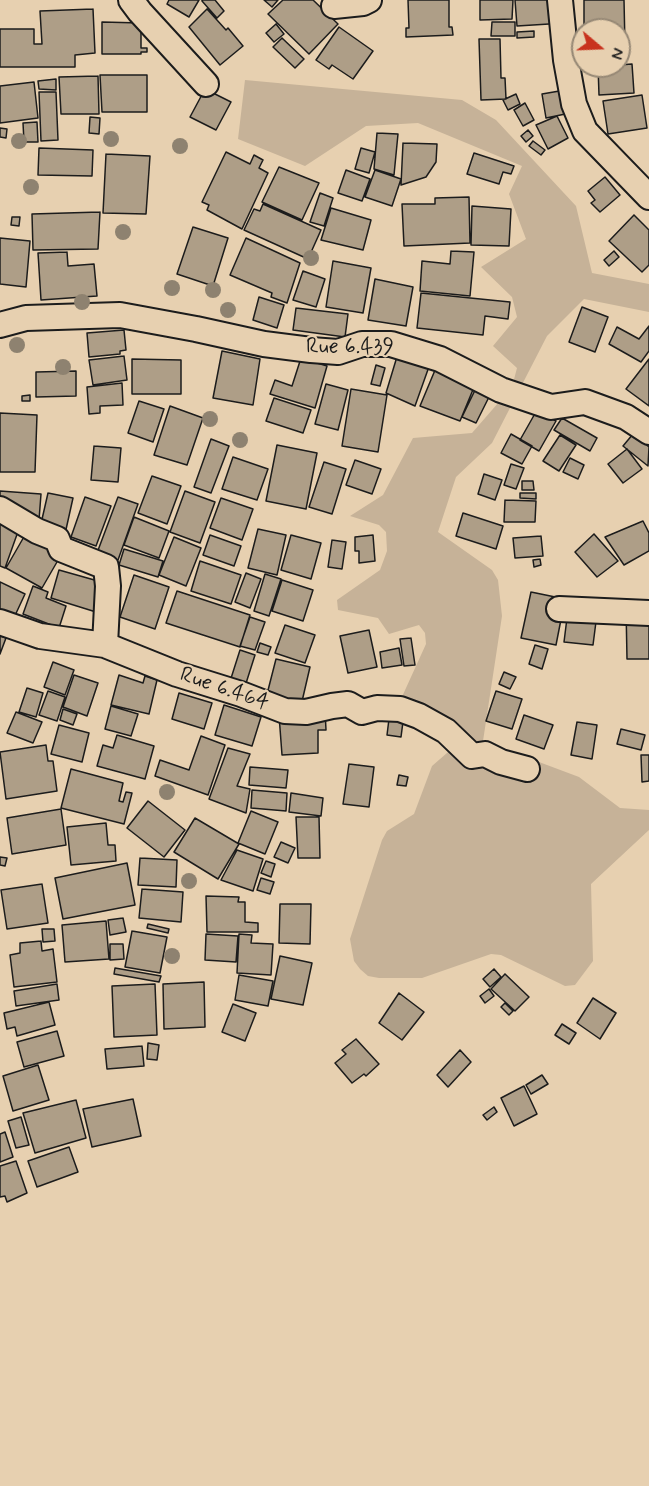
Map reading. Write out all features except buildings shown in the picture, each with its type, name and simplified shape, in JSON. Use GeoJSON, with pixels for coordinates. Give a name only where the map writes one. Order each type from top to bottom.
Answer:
{"type":"FeatureCollection","features":[{"type":"Feature","properties":{"kind":"street"},"geometry":{"type":"LineString","coordinates":[[131,0],[206,84]]}},
{"type":"Feature","properties":{"kind":"street"},"geometry":{"type":"LineString","coordinates":[[334,6],[363,3],[369,0]]}},
{"type":"Feature","properties":{"kind":"street"},"geometry":{"type":"LineString","coordinates":[[560,0],[566,60],[574,104],[585,131],[649,197]]}},
{"type":"Feature","properties":{"kind":"street","name":"Rue 6.439"},"geometry":{"type":"LineString","coordinates":[[0,325],[26,318],[120,315],[196,328],[264,344],[311,350],[338,352],[362,344],[391,344],[440,359],[501,390],[551,407],[585,402],[626,417],[649,432]]}},
{"type":"Feature","properties":{"kind":"street"},"geometry":{"type":"LineString","coordinates":[[0,509],[37,531],[57,539],[61,549],[105,567],[108,586],[105,645],[40,636],[0,622]]}},
{"type":"Feature","properties":{"kind":"street"},"geometry":{"type":"LineString","coordinates":[[559,609],[649,613]]}},
{"type":"Feature","properties":{"kind":"street","name":"Rue 6.464"},"geometry":{"type":"LineString","coordinates":[[105,645],[177,674],[241,694],[285,711],[306,712],[332,705],[348,705],[362,712],[377,708],[400,709],[419,716],[446,731],[472,756],[485,754],[501,762],[527,769]]}},
{"type":"Feature","properties":{"kind":"shaded area"},"geometry":{"type":"Polygon","coordinates":[[[245,80],[462,100],[496,120],[576,206],[592,273],[649,284],[649,312],[584,299],[547,336],[492,443],[456,477],[438,532],[492,570],[498,580],[502,616],[483,741],[579,777],[620,808],[649,810],[649,830],[591,884],[593,961],[575,985],[565,986],[501,955],[491,954],[422,978],[368,976],[354,961],[350,939],[382,840],[387,831],[414,814],[432,766],[464,741],[446,716],[408,706],[401,699],[426,644],[425,633],[419,625],[389,634],[378,618],[338,610],[337,600],[380,570],[387,551],[386,532],[379,525],[350,516],[383,495],[413,438],[472,433],[512,387],[517,368],[493,346],[517,317],[512,297],[481,267],[526,239],[509,194],[522,166],[418,123],[366,126],[305,166],[238,139],[245,80]]]}}]}
